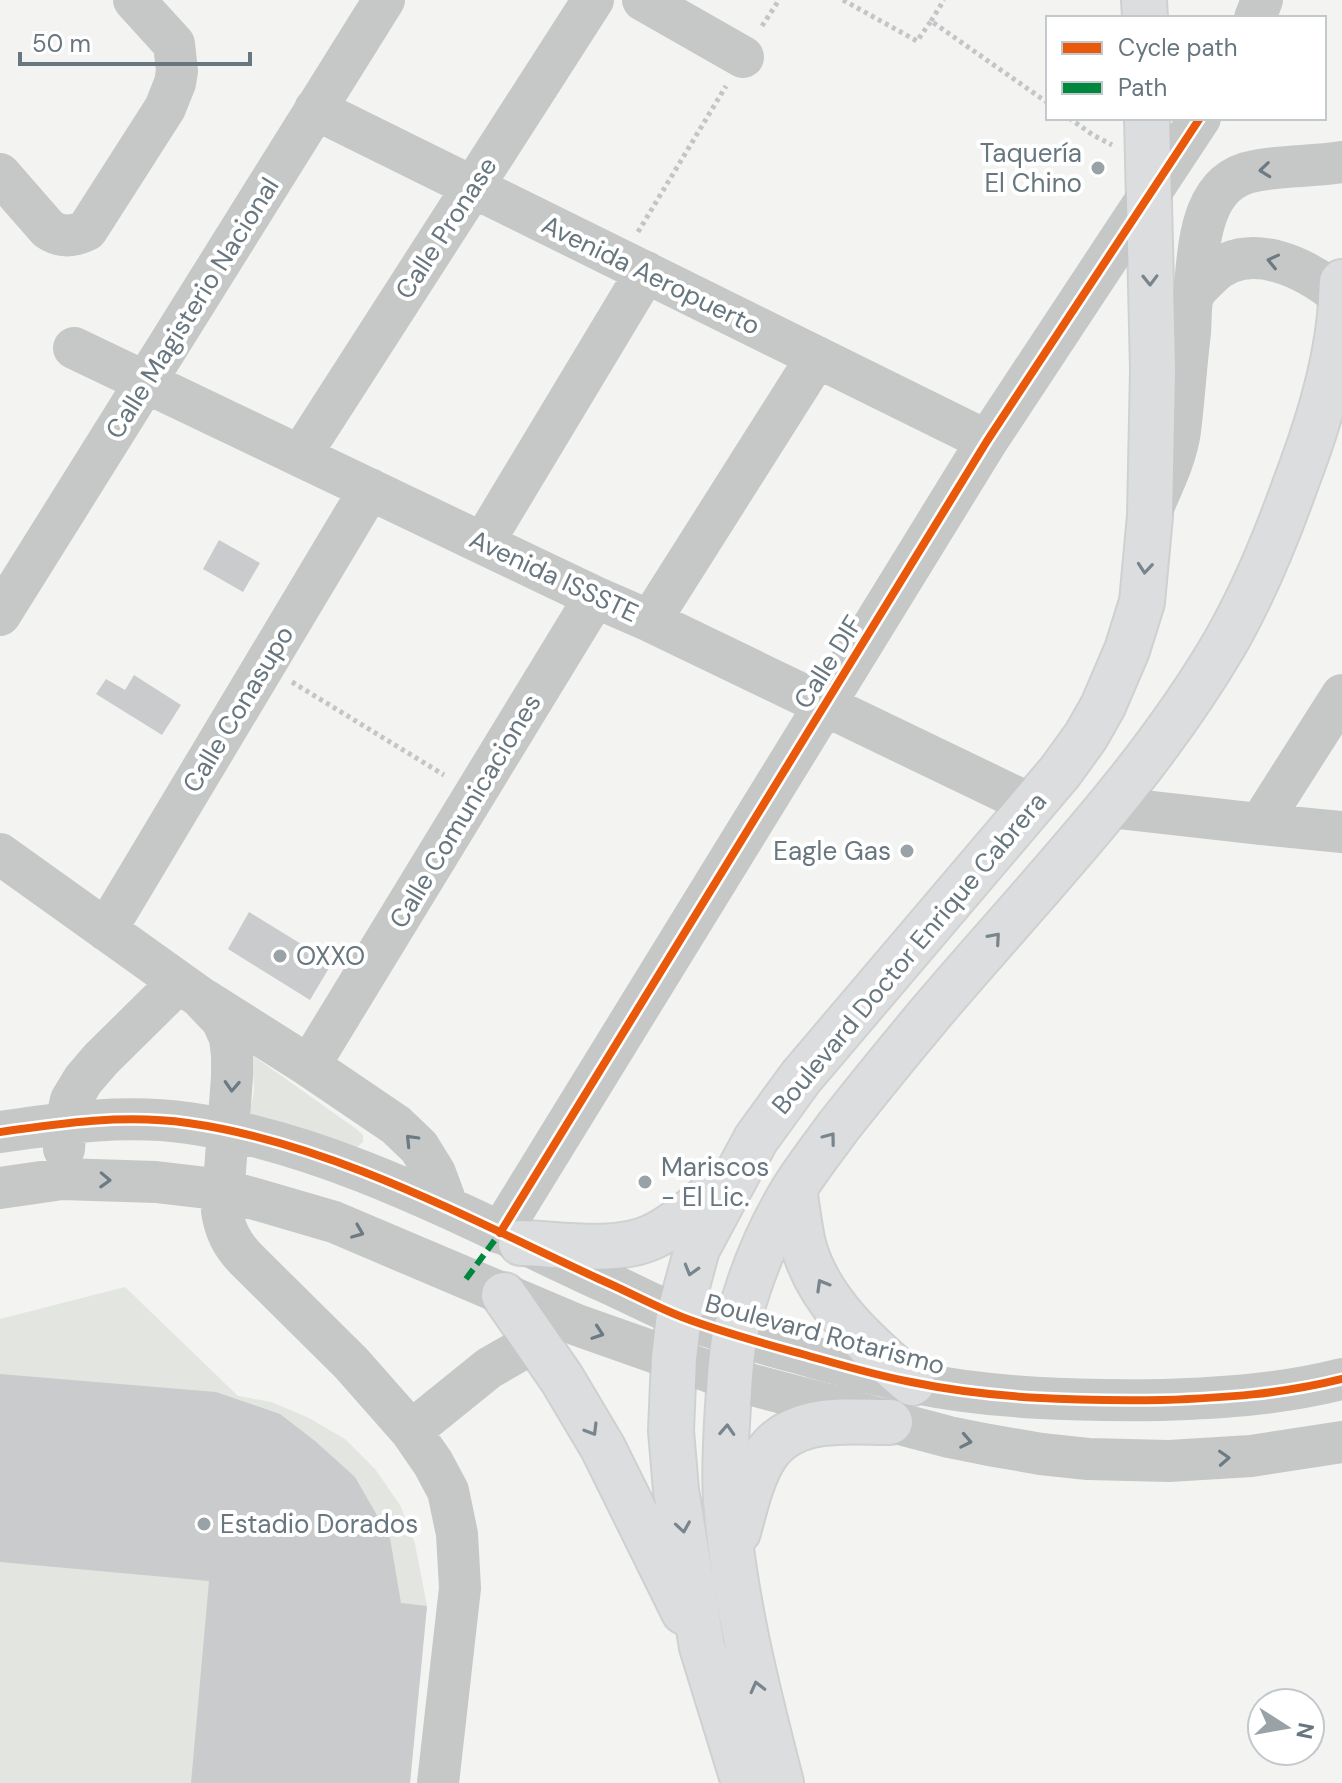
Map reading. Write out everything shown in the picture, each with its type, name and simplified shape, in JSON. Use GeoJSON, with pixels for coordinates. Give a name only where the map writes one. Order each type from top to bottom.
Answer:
{"type":"FeatureCollection","features":[{"type":"Feature","properties":{"kind":"main road","name":"Boulevard Doctor Enrique Cabrera"},"geometry":{"type":"LineString","coordinates":[[760,1775],[702,1647],[676,1490],[671,1431],[679,1315],[697,1249],[756,1139],[801,1077],[1060,772],[1103,706],[1127,650],[1142,602],[1150,516],[1153,369],[1147,120]]}},
{"type":"Feature","properties":{"kind":"main road","name":"Boulevard Doctor Enrique Cabrera"},"geometry":{"type":"LineString","coordinates":[[760,1775],[750,1655],[731,1553],[726,1445],[734,1336],[762,1250],[794,1189],[874,1080],[1109,807],[1187,702],[1225,643],[1257,580],[1316,430],[1332,364],[1342,291]]}},
{"type":"Feature","properties":{"kind":"main road"},"geometry":{"type":"LineString","coordinates":[[510,1238],[615,1246],[636,1243],[673,1225],[739,1170]]}},
{"type":"Feature","properties":{"kind":"main road"},"geometry":{"type":"LineString","coordinates":[[794,1189],[803,1245],[834,1305],[855,1331],[912,1383]]}},
{"type":"Feature","properties":{"kind":"main road"},"geometry":{"type":"LineString","coordinates":[[504,1295],[562,1379],[603,1448],[702,1647]]}},
{"type":"Feature","properties":{"kind":"main road"},"geometry":{"type":"LineString","coordinates":[[731,1553],[757,1472],[766,1454],[782,1439],[802,1427],[822,1423],[890,1422]]}},
{"type":"Feature","properties":{"kind":"street"},"geometry":{"type":"LineString","coordinates":[[0,174],[48,229],[57,235],[69,236],[87,230],[165,108],[175,83],[177,60],[174,44],[134,0]]}},
{"type":"Feature","properties":{"kind":"street","name":"Calle Magisterio Nacional"},"geometry":{"type":"LineString","coordinates":[[0,615],[384,0]]}},
{"type":"Feature","properties":{"kind":"street","name":"Calle Pronase"},"geometry":{"type":"LineString","coordinates":[[300,456],[593,0]]}},
{"type":"Feature","properties":{"kind":"street"},"geometry":{"type":"LineString","coordinates":[[643,0],[743,57]]}},
{"type":"Feature","properties":{"kind":"street","name":"Avenida Aeropuerto"},"geometry":{"type":"LineString","coordinates":[[315,109],[987,441]]}},
{"type":"Feature","properties":{"kind":"street","name":"Calle DIF"},"geometry":{"type":"LineString","coordinates":[[510,1238],[824,706],[987,441],[1199,120]]}},
{"type":"Feature","properties":{"kind":"street"},"geometry":{"type":"LineString","coordinates":[[1150,516],[1173,461],[1179,435],[1201,232],[1209,206],[1229,180],[1255,171],[1342,162]]}},
{"type":"Feature","properties":{"kind":"street"},"geometry":{"type":"LineString","coordinates":[[1194,295],[1222,266],[1237,258],[1252,257],[1301,271],[1342,291]]}},
{"type":"Feature","properties":{"kind":"street"},"geometry":{"type":"LineString","coordinates":[[483,543],[633,266]]}},
{"type":"Feature","properties":{"kind":"street","name":"Avenida ISSSTE"},"geometry":{"type":"LineString","coordinates":[[74,348],[1032,805]]}},
{"type":"Feature","properties":{"kind":"street"},"geometry":{"type":"LineString","coordinates":[[650,621],[817,357]]}},
{"type":"Feature","properties":{"kind":"street","name":"Calle Conasupo"},"geometry":{"type":"LineString","coordinates":[[106,930],[370,489]]}},
{"type":"Feature","properties":{"kind":"street","name":"Calle Comunicaciones"},"geometry":{"type":"LineString","coordinates":[[309,1066],[595,597]]}},
{"type":"Feature","properties":{"kind":"street"},"geometry":{"type":"LineString","coordinates":[[1260,824],[1342,695]]}},
{"type":"Feature","properties":{"kind":"street"},"geometry":{"type":"LineString","coordinates":[[1109,807],[1342,832]]}},
{"type":"Feature","properties":{"kind":"street"},"geometry":{"type":"LineString","coordinates":[[0,854],[190,989],[396,1125],[419,1147],[435,1173],[448,1208]]}},
{"type":"Feature","properties":{"kind":"street"},"geometry":{"type":"LineString","coordinates":[[62,1179],[66,1122],[71,1100],[83,1080],[101,1059],[190,989]]}},
{"type":"Feature","properties":{"kind":"street"},"geometry":{"type":"LineString","coordinates":[[190,989],[222,1020],[230,1038],[232,1077],[222,1211],[233,1244],[351,1363],[411,1431],[448,1491],[457,1534],[460,1588],[438,1783]]}},
{"type":"Feature","properties":{"kind":"street","name":"Boulevard Rotarismo"},"geometry":{"type":"LineString","coordinates":[[0,1132],[66,1122],[133,1119],[185,1122],[229,1130],[377,1177],[679,1315],[734,1336],[912,1383],[987,1393],[1099,1401],[1230,1398],[1311,1387],[1342,1379]]}},
{"type":"Feature","properties":{"kind":"street"},"geometry":{"type":"LineString","coordinates":[[0,1188],[62,1179],[156,1182],[224,1190],[334,1222],[577,1325],[730,1379],[989,1445],[1088,1459],[1169,1461],[1251,1456],[1342,1442]]}},
{"type":"Feature","properties":{"kind":"street"},"geometry":{"type":"LineString","coordinates":[[411,1431],[489,1368],[536,1341]]}},
{"type":"Feature","properties":{"kind":"path"},"geometry":{"type":"LineString","coordinates":[[633,266],[743,57],[779,0]]}},
{"type":"Feature","properties":{"kind":"path"},"geometry":{"type":"LineString","coordinates":[[843,0],[917,41],[944,0]]}},
{"type":"Feature","properties":{"kind":"path"},"geometry":{"type":"LineString","coordinates":[[931,21],[1046,102]]}},
{"type":"Feature","properties":{"kind":"path"},"geometry":{"type":"LineString","coordinates":[[264,665],[475,794]]}},
{"type":"Feature","properties":{"kind":"shaded area"},"geometry":{"type":"Polygon","coordinates":[[[249,1053],[355,1128],[363,1135],[363,1142],[356,1148],[253,1120],[249,1110],[254,1089],[249,1053]]]}},
{"type":"Feature","properties":{"kind":"shaded area","name":"Estadio Dorados"},"geometry":{"type":"Polygon","coordinates":[[[125,1287],[238,1396],[271,1402],[307,1417],[345,1439],[375,1469],[400,1505],[415,1544],[427,1606],[410,1783],[0,1783],[0,1319],[125,1287]]]}},
{"type":"Feature","properties":{"kind":"building"},"geometry":{"type":"Polygon","coordinates":[[[219,540],[260,563],[243,592],[203,569],[219,540]]]}},
{"type":"Feature","properties":{"kind":"building"},"geometry":{"type":"Polygon","coordinates":[[[134,675],[181,705],[162,735],[96,694],[106,679],[125,690],[134,675]]]}},
{"type":"Feature","properties":{"kind":"building","name":"OXXO"},"geometry":{"type":"Polygon","coordinates":[[[249,912],[332,963],[310,1000],[228,949],[249,912]]]}},
{"type":"Feature","properties":{"kind":"building","name":"Estadio Dorados"},"geometry":{"type":"Polygon","coordinates":[[[0,1374],[216,1392],[280,1414],[355,1477],[390,1538],[401,1603],[427,1606],[410,1783],[191,1783],[209,1581],[0,1562],[0,1374]]]}},
{"type":"Feature","properties":{"kind":"marked path"},"geometry":{"type":"LineString","coordinates":[[466,1279],[500,1233]]}},
{"type":"Feature","properties":{"kind":"cycle path"},"geometry":{"type":"LineString","coordinates":[[500,1233],[987,441],[1199,120]]}},
{"type":"Feature","properties":{"kind":"cycle path"},"geometry":{"type":"LineString","coordinates":[[0,1132],[70,1123],[164,1120],[241,1133],[294,1147],[398,1186],[697,1322],[856,1369],[942,1388],[1036,1398],[1162,1400],[1253,1394],[1342,1379]]}},
{"type":"Feature","properties":{"kind":"place","name":"Taquería El Chino"},"geometry":{"type":"Point","coordinates":[1098,168]}},
{"type":"Feature","properties":{"kind":"place","name":"Eagle Gas"},"geometry":{"type":"Point","coordinates":[907,851]}},
{"type":"Feature","properties":{"kind":"place","name":"OXXO"},"geometry":{"type":"Point","coordinates":[280,956]}},
{"type":"Feature","properties":{"kind":"place","name":"Mariscos - El Lic."},"geometry":{"type":"Point","coordinates":[645,1182]}},
{"type":"Feature","properties":{"kind":"place","name":"Estadio Dorados"},"geometry":{"type":"Point","coordinates":[204,1524]}}]}
